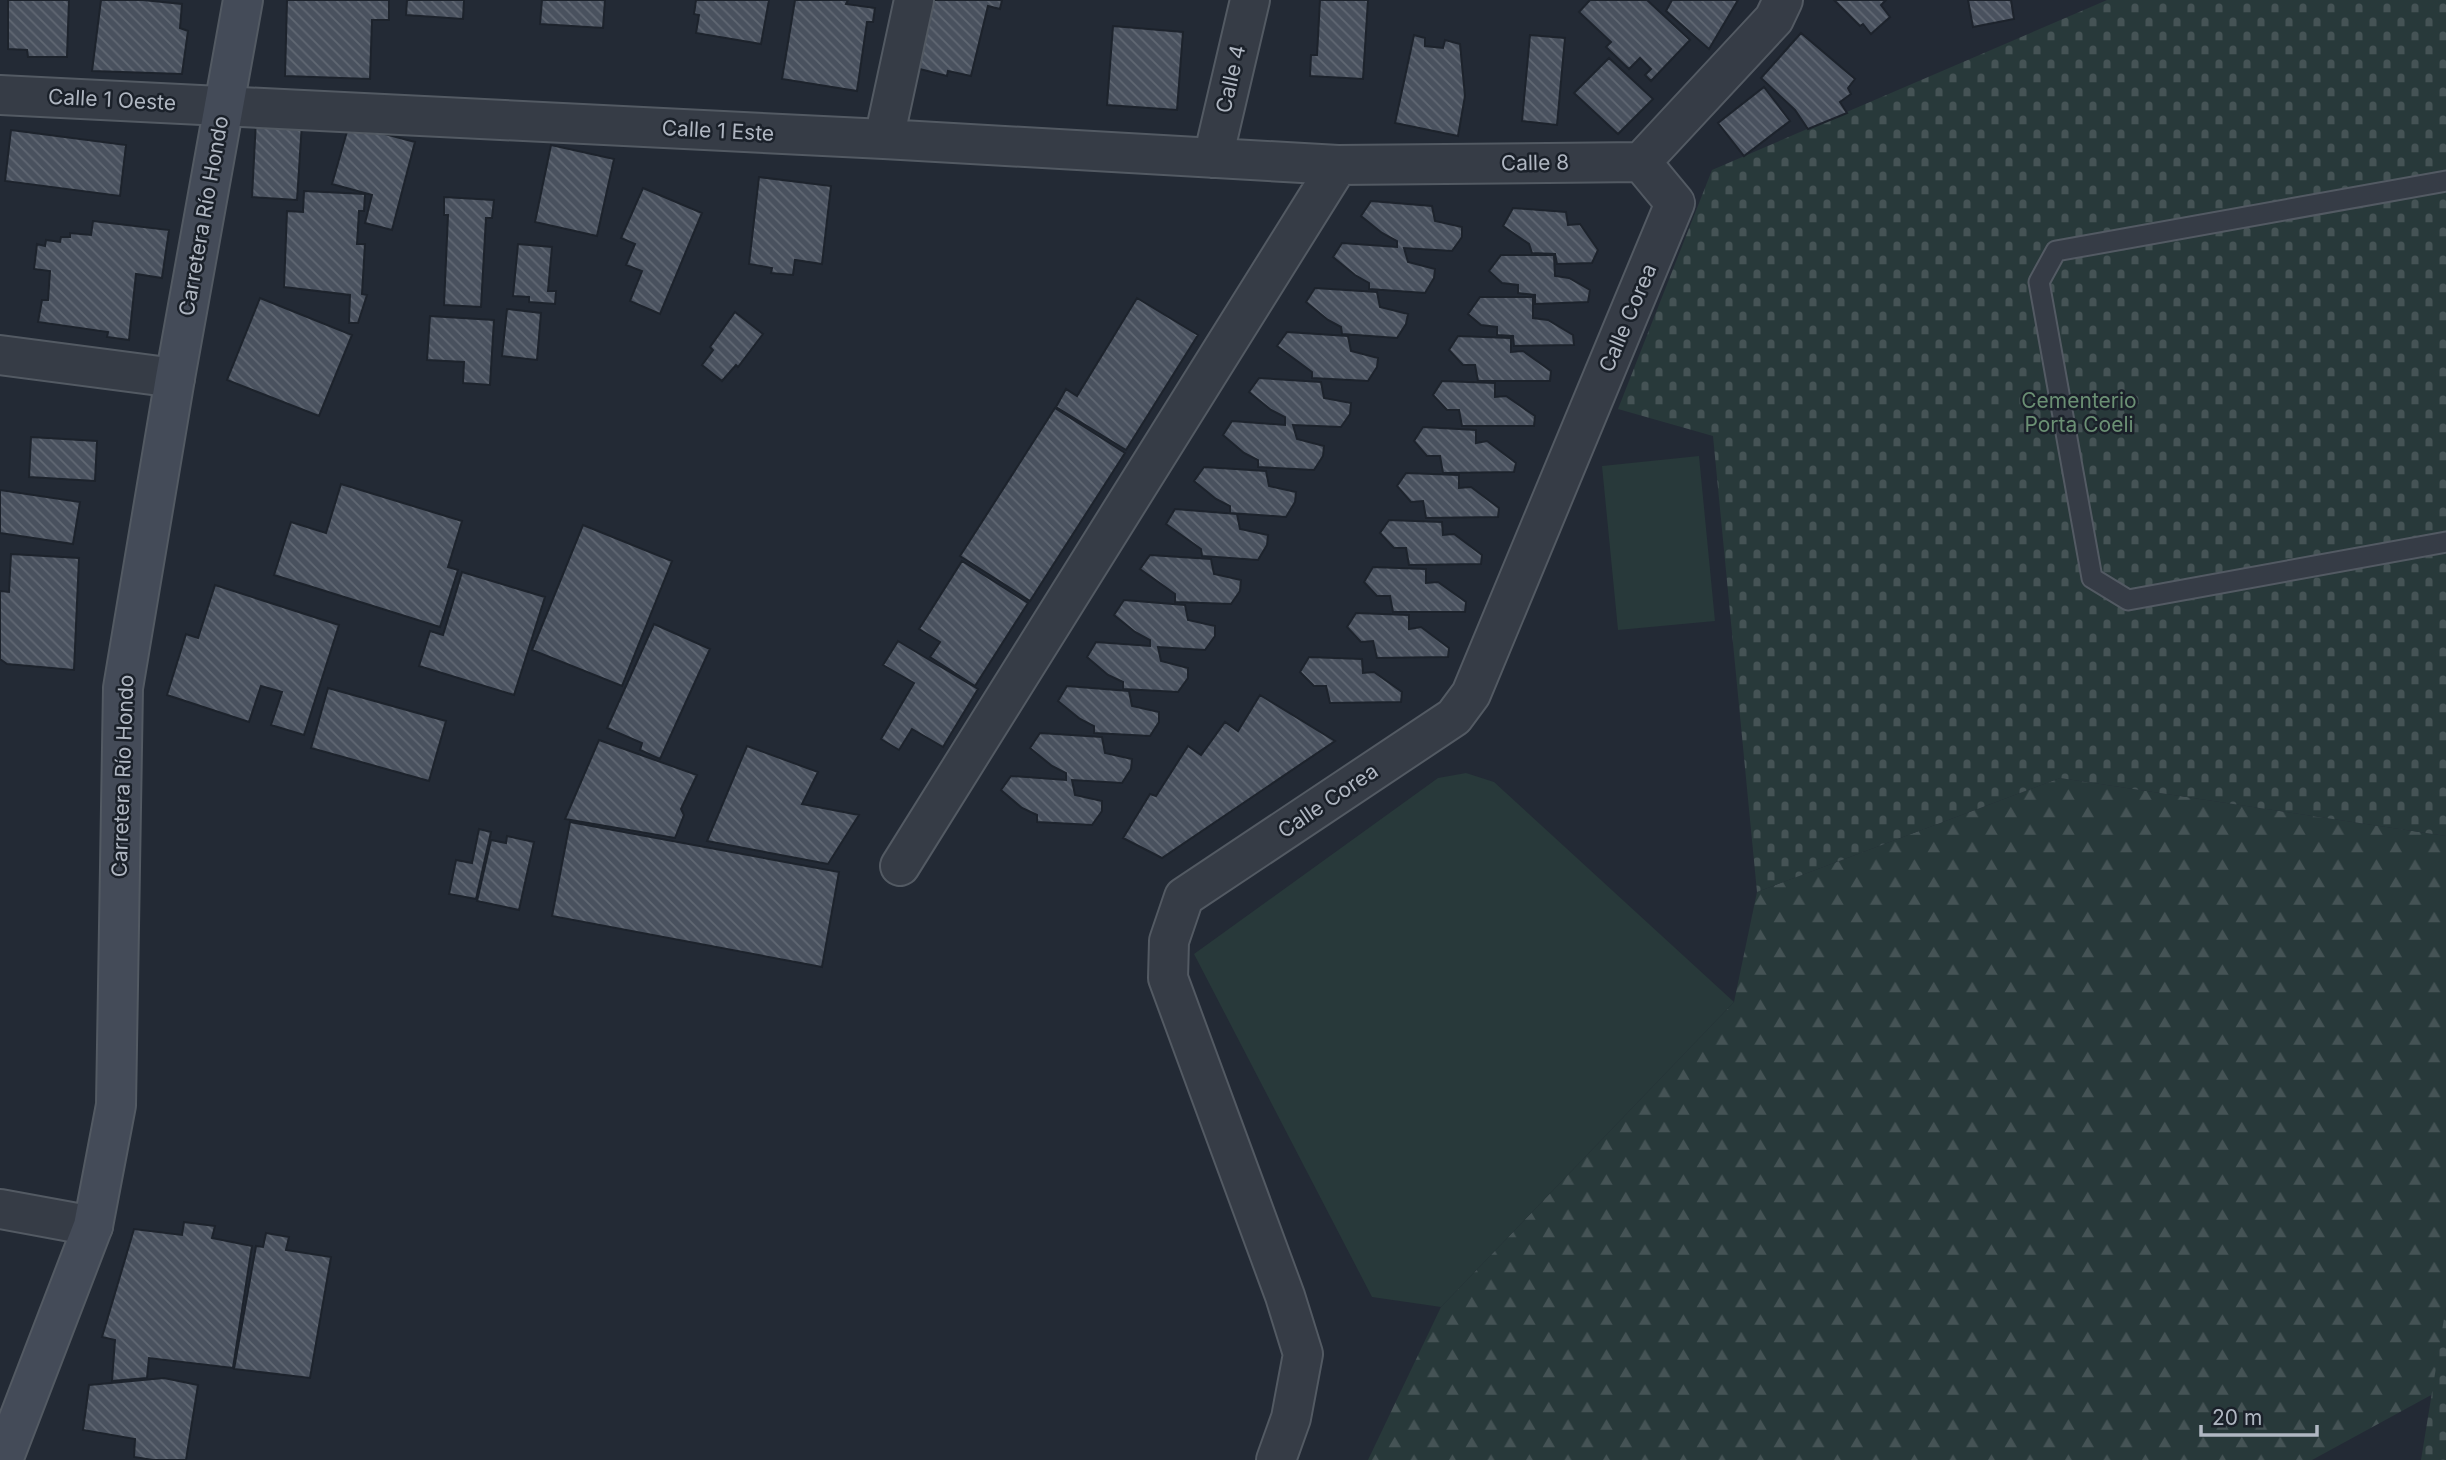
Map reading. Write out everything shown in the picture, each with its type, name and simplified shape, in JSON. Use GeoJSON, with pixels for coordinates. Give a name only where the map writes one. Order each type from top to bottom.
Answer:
{"type":"FeatureCollection","features":[{"type":"Feature","properties":{"kind":"street","name":"Carretera Río Hondo"},"geometry":{"type":"LineString","coordinates":[[3,1460],[93,1226],[117,1105],[123,688],[243,0]]}},
{"type":"Feature","properties":{"kind":"street"},"geometry":{"type":"LineString","coordinates":[[884,139],[914,0]]}},
{"type":"Feature","properties":{"kind":"street","name":"Calle 4"},"geometry":{"type":"LineString","coordinates":[[1213,158],[1250,0]]}},
{"type":"Feature","properties":{"kind":"street"},"geometry":{"type":"LineString","coordinates":[[1641,162],[1774,19],[1783,0]]}},
{"type":"Feature","properties":{"kind":"street","name":"Calle 1 Oeste"},"geometry":{"type":"LineString","coordinates":[[0,95],[223,105]]}},
{"type":"Feature","properties":{"kind":"street","name":"Calle 1 Este"},"geometry":{"type":"LineString","coordinates":[[223,105],[1213,158]]}},
{"type":"Feature","properties":{"kind":"street","name":"Calle 8"},"geometry":{"type":"LineString","coordinates":[[1213,158],[1338,165],[1641,162]]}},
{"type":"Feature","properties":{"kind":"street","name":"Calle Corea"},"geometry":{"type":"LineString","coordinates":[[1276,1460],[1291,1418],[1303,1354],[1280,1283],[1168,978],[1169,941],[1184,898],[1454,717],[1471,694],[1675,203],[1641,162]]}},
{"type":"Feature","properties":{"kind":"street"},"geometry":{"type":"LineString","coordinates":[[900,866],[1338,165]]}},
{"type":"Feature","properties":{"kind":"street"},"geometry":{"type":"LineString","coordinates":[[0,355],[175,378]]}},
{"type":"Feature","properties":{"kind":"street"},"geometry":{"type":"LineString","coordinates":[[0,1209],[93,1226]]}},
{"type":"Feature","properties":{"kind":"lane"},"geometry":{"type":"LineString","coordinates":[[2446,181],[2056,251],[2039,282],[2092,578],[2128,600],[2446,542]]}},
{"type":"Feature","properties":{"kind":"green space","name":"Cementerio Porta Coeli"},"geometry":{"type":"Polygon","coordinates":[[[2107,0],[2446,0],[2446,836],[2060,778],[1757,892],[1713,436],[1618,409],[1712,170],[2107,0]]]}},
{"type":"Feature","properties":{"kind":"green space"},"geometry":{"type":"Polygon","coordinates":[[[1699,456],[1715,621],[1618,630],[1602,466],[1699,456]]]}},
{"type":"Feature","properties":{"kind":"green space"},"geometry":{"type":"Polygon","coordinates":[[[1466,773],[1494,782],[1734,1002],[1441,1307],[1372,1297],[1194,954],[1438,778],[1466,773]]]}},
{"type":"Feature","properties":{"kind":"green space"},"geometry":{"type":"Polygon","coordinates":[[[2060,778],[2446,836],[2446,1306],[2433,1394],[2312,1460],[1368,1460],[1441,1307],[1734,1002],[1757,892],[2060,778]]]}},
{"type":"Feature","properties":{"kind":"green space"},"geometry":{"type":"Polygon","coordinates":[[[2446,1306],[2446,1460],[2421,1460],[2446,1306]]]}},
{"type":"Feature","properties":{"kind":"building"},"geometry":{"type":"Polygon","coordinates":[[[8,0],[69,0],[67,57],[28,57],[27,50],[8,49],[8,0]]]}},
{"type":"Feature","properties":{"kind":"building"},"geometry":{"type":"Polygon","coordinates":[[[101,0],[182,4],[180,28],[188,31],[182,74],[92,71],[101,0]]]}},
{"type":"Feature","properties":{"kind":"building"},"geometry":{"type":"Polygon","coordinates":[[[287,0],[389,0],[389,20],[372,20],[370,79],[285,76],[287,0]]]}},
{"type":"Feature","properties":{"kind":"building"},"geometry":{"type":"Polygon","coordinates":[[[407,0],[464,0],[463,19],[406,15],[407,0]]]}},
{"type":"Feature","properties":{"kind":"building"},"geometry":{"type":"Polygon","coordinates":[[[542,0],[605,0],[603,28],[540,24],[542,0]]]}},
{"type":"Feature","properties":{"kind":"building"},"geometry":{"type":"Polygon","coordinates":[[[696,0],[769,0],[761,44],[696,33],[699,15],[694,14],[696,0]]]}},
{"type":"Feature","properties":{"kind":"building"},"geometry":{"type":"Polygon","coordinates":[[[795,0],[848,0],[846,4],[875,8],[873,22],[867,22],[857,91],[782,79],[795,0]]]}},
{"type":"Feature","properties":{"kind":"building"},"geometry":{"type":"Polygon","coordinates":[[[917,0],[1002,0],[1000,9],[988,6],[971,76],[948,71],[947,76],[908,66],[917,0]]]}},
{"type":"Feature","properties":{"kind":"building"},"geometry":{"type":"Polygon","coordinates":[[[1320,0],[1368,0],[1363,79],[1310,76],[1311,55],[1317,55],[1320,0]]]}},
{"type":"Feature","properties":{"kind":"building"},"geometry":{"type":"Polygon","coordinates":[[[1590,0],[1647,0],[1690,40],[1651,81],[1645,75],[1651,69],[1640,58],[1629,69],[1606,47],[1611,42],[1579,12],[1590,0]]]}},
{"type":"Feature","properties":{"kind":"building"},"geometry":{"type":"Polygon","coordinates":[[[1672,0],[1738,0],[1709,49],[1666,11],[1672,0]]]}},
{"type":"Feature","properties":{"kind":"building"},"geometry":{"type":"Polygon","coordinates":[[[1834,0],[1886,0],[1881,5],[1890,17],[1871,34],[1834,0]]]}},
{"type":"Feature","properties":{"kind":"building"},"geometry":{"type":"Polygon","coordinates":[[[1968,0],[2011,0],[2014,19],[1973,27],[1968,0]]]}},
{"type":"Feature","properties":{"kind":"building"},"geometry":{"type":"Polygon","coordinates":[[[1113,26],[1183,32],[1177,110],[1107,105],[1113,26]]]}},
{"type":"Feature","properties":{"kind":"building"},"geometry":{"type":"Polygon","coordinates":[[[1801,33],[1855,79],[1848,88],[1851,94],[1840,102],[1847,113],[1808,129],[1795,110],[1761,78],[1801,33]]]}},
{"type":"Feature","properties":{"kind":"building"},"geometry":{"type":"Polygon","coordinates":[[[1414,35],[1425,38],[1425,46],[1443,48],[1445,40],[1460,44],[1465,96],[1458,136],[1395,123],[1414,35]]]}},
{"type":"Feature","properties":{"kind":"building"},"geometry":{"type":"Polygon","coordinates":[[[1530,35],[1565,38],[1557,125],[1522,121],[1530,35]]]}},
{"type":"Feature","properties":{"kind":"building"},"geometry":{"type":"Polygon","coordinates":[[[1609,58],[1653,99],[1618,134],[1574,93],[1609,58]]]}},
{"type":"Feature","properties":{"kind":"building"},"geometry":{"type":"Polygon","coordinates":[[[1764,87],[1790,121],[1744,156],[1718,123],[1764,87]]]}},
{"type":"Feature","properties":{"kind":"building"},"geometry":{"type":"Polygon","coordinates":[[[256,120],[302,123],[297,200],[252,197],[256,120]]]}},
{"type":"Feature","properties":{"kind":"building"},"geometry":{"type":"Polygon","coordinates":[[[348,128],[366,129],[415,142],[392,230],[365,223],[372,195],[332,184],[348,128]]]}},
{"type":"Feature","properties":{"kind":"building"},"geometry":{"type":"Polygon","coordinates":[[[11,130],[126,145],[120,196],[5,181],[11,130]]]}},
{"type":"Feature","properties":{"kind":"building"},"geometry":{"type":"Polygon","coordinates":[[[551,145],[614,159],[597,236],[535,222],[551,145]]]}},
{"type":"Feature","properties":{"kind":"building"},"geometry":{"type":"Polygon","coordinates":[[[759,177],[831,186],[822,264],[795,260],[793,275],[771,273],[772,268],[749,264],[759,177]]]}},
{"type":"Feature","properties":{"kind":"building"},"geometry":{"type":"Polygon","coordinates":[[[643,188],[702,213],[660,314],[630,301],[642,271],[626,265],[635,244],[621,238],[643,188]]]}},
{"type":"Feature","properties":{"kind":"building"},"geometry":{"type":"Polygon","coordinates":[[[304,191],[365,194],[364,211],[359,211],[357,244],[365,244],[362,294],[367,295],[358,323],[349,323],[350,295],[284,287],[287,211],[303,212],[304,191]]]}},
{"type":"Feature","properties":{"kind":"building"},"geometry":{"type":"Polygon","coordinates":[[[444,197],[494,200],[492,218],[486,218],[481,307],[444,305],[448,215],[444,215],[444,197]]]}},
{"type":"Feature","properties":{"kind":"building"},"geometry":{"type":"Polygon","coordinates":[[[1371,201],[1432,206],[1435,221],[1462,227],[1462,237],[1452,251],[1404,248],[1408,262],[1435,269],[1434,278],[1425,293],[1369,289],[1369,283],[1333,257],[1342,243],[1397,247],[1397,241],[1361,216],[1371,201]]]}},
{"type":"Feature","properties":{"kind":"building"},"geometry":{"type":"Polygon","coordinates":[[[1513,208],[1566,212],[1568,225],[1580,224],[1598,250],[1592,263],[1557,264],[1555,254],[1532,253],[1529,244],[1503,226],[1513,208]]]}},
{"type":"Feature","properties":{"kind":"building"},"geometry":{"type":"Polygon","coordinates":[[[93,221],[169,230],[162,278],[136,274],[129,340],[107,337],[108,332],[38,322],[42,300],[48,300],[50,271],[34,269],[37,244],[45,246],[46,240],[60,242],[61,237],[70,237],[70,233],[91,235],[93,221]]]}},
{"type":"Feature","properties":{"kind":"building"},"geometry":{"type":"Polygon","coordinates":[[[518,244],[552,247],[548,291],[556,291],[555,304],[529,302],[529,297],[513,296],[518,244]]]}},
{"type":"Feature","properties":{"kind":"building"},"geometry":{"type":"Polygon","coordinates":[[[1501,255],[1554,255],[1555,276],[1569,278],[1590,290],[1588,302],[1535,304],[1535,295],[1518,293],[1518,285],[1502,283],[1489,271],[1501,255]]]}},
{"type":"Feature","properties":{"kind":"building"},"geometry":{"type":"Polygon","coordinates":[[[1315,288],[1377,292],[1380,307],[1408,314],[1406,324],[1397,338],[1342,334],[1341,327],[1306,302],[1315,288]]]}},
{"type":"Feature","properties":{"kind":"building"},"geometry":{"type":"Polygon","coordinates":[[[1480,297],[1533,297],[1533,318],[1548,320],[1573,335],[1574,345],[1514,346],[1513,336],[1497,335],[1497,327],[1481,325],[1468,314],[1480,297]]]}},
{"type":"Feature","properties":{"kind":"building"},"geometry":{"type":"Polygon","coordinates":[[[260,298],[352,335],[319,416],[227,380],[260,298]]]}},
{"type":"Feature","properties":{"kind":"building"},"geometry":{"type":"Polygon","coordinates":[[[1137,298],[1198,335],[1126,450],[1056,407],[1066,389],[1077,396],[1137,298]]]}},
{"type":"Feature","properties":{"kind":"building"},"geometry":{"type":"Polygon","coordinates":[[[507,309],[541,313],[537,360],[502,356],[507,309]]]}},
{"type":"Feature","properties":{"kind":"building"},"geometry":{"type":"Polygon","coordinates":[[[735,312],[763,334],[738,367],[736,365],[722,381],[702,365],[713,350],[710,347],[735,312]]]}},
{"type":"Feature","properties":{"kind":"building"},"geometry":{"type":"Polygon","coordinates":[[[430,316],[494,320],[490,385],[463,383],[464,362],[427,360],[430,316]]]}},
{"type":"Feature","properties":{"kind":"building"},"geometry":{"type":"Polygon","coordinates":[[[1287,332],[1348,336],[1351,351],[1378,358],[1377,367],[1368,381],[1312,378],[1312,372],[1277,346],[1287,332]]]}},
{"type":"Feature","properties":{"kind":"building"},"geometry":{"type":"Polygon","coordinates":[[[1458,336],[1511,338],[1511,352],[1523,351],[1551,371],[1550,381],[1478,381],[1475,365],[1463,365],[1449,350],[1458,336]]]}},
{"type":"Feature","properties":{"kind":"building"},"geometry":{"type":"Polygon","coordinates":[[[1259,378],[1321,382],[1324,398],[1351,403],[1350,414],[1341,427],[1293,425],[1297,439],[1324,446],[1323,456],[1314,470],[1258,467],[1258,460],[1244,453],[1223,435],[1232,421],[1285,425],[1285,417],[1271,410],[1249,392],[1259,378]]]}},
{"type":"Feature","properties":{"kind":"building"},"geometry":{"type":"Polygon","coordinates":[[[1442,381],[1495,383],[1495,397],[1506,396],[1535,416],[1534,426],[1462,426],[1459,410],[1447,410],[1433,395],[1442,381]]]}},
{"type":"Feature","properties":{"kind":"building"},"geometry":{"type":"Polygon","coordinates":[[[1055,408],[1125,453],[1030,601],[960,556],[1055,408]]]}},
{"type":"Feature","properties":{"kind":"building"},"geometry":{"type":"Polygon","coordinates":[[[1423,427],[1476,430],[1476,443],[1487,441],[1516,463],[1514,472],[1443,473],[1440,456],[1427,456],[1414,441],[1423,427]]]}},
{"type":"Feature","properties":{"kind":"building"},"geometry":{"type":"Polygon","coordinates":[[[31,437],[97,441],[95,481],[29,477],[31,437]]]}},
{"type":"Feature","properties":{"kind":"building"},"geometry":{"type":"Polygon","coordinates":[[[1204,467],[1266,471],[1269,486],[1296,492],[1295,502],[1286,517],[1230,513],[1230,506],[1216,499],[1194,481],[1204,467]]]}},
{"type":"Feature","properties":{"kind":"building"},"geometry":{"type":"Polygon","coordinates":[[[1406,473],[1459,475],[1459,488],[1471,487],[1499,508],[1498,517],[1426,518],[1423,501],[1411,502],[1397,486],[1406,473]]]}},
{"type":"Feature","properties":{"kind":"building"},"geometry":{"type":"Polygon","coordinates":[[[341,484],[462,521],[448,567],[458,570],[440,627],[274,575],[291,522],[326,533],[341,484]]]}},
{"type":"Feature","properties":{"kind":"building"},"geometry":{"type":"Polygon","coordinates":[[[0,490],[80,502],[73,544],[0,533],[0,490]]]}},
{"type":"Feature","properties":{"kind":"building"},"geometry":{"type":"Polygon","coordinates":[[[1175,509],[1237,514],[1240,529],[1268,535],[1267,545],[1258,560],[1202,556],[1201,549],[1166,524],[1175,509]]]}},
{"type":"Feature","properties":{"kind":"building"},"geometry":{"type":"Polygon","coordinates":[[[1389,520],[1442,522],[1443,535],[1454,534],[1482,555],[1481,564],[1409,565],[1406,548],[1394,548],[1380,533],[1389,520]]]}},
{"type":"Feature","properties":{"kind":"building"},"geometry":{"type":"Polygon","coordinates":[[[583,525],[672,561],[622,686],[532,650],[583,525]]]}},
{"type":"Feature","properties":{"kind":"building"},"geometry":{"type":"Polygon","coordinates":[[[11,554],[79,558],[74,670],[7,664],[0,659],[0,591],[9,592],[11,554]]]}},
{"type":"Feature","properties":{"kind":"building"},"geometry":{"type":"Polygon","coordinates":[[[1150,555],[1211,559],[1214,574],[1241,580],[1240,591],[1231,604],[1175,602],[1175,594],[1140,569],[1150,555]]]}},
{"type":"Feature","properties":{"kind":"building"},"geometry":{"type":"Polygon","coordinates":[[[962,561],[1028,603],[975,686],[930,657],[940,642],[919,629],[962,561]]]}},
{"type":"Feature","properties":{"kind":"building"},"geometry":{"type":"Polygon","coordinates":[[[1373,567],[1426,569],[1426,583],[1438,582],[1466,602],[1465,612],[1393,612],[1390,596],[1377,596],[1364,582],[1373,567]]]}},
{"type":"Feature","properties":{"kind":"building"},"geometry":{"type":"Polygon","coordinates":[[[462,572],[545,597],[514,695],[419,666],[430,631],[443,635],[462,572]]]}},
{"type":"Feature","properties":{"kind":"building"},"geometry":{"type":"Polygon","coordinates":[[[215,585],[339,625],[304,735],[271,725],[282,692],[261,686],[249,722],[167,695],[186,634],[198,638],[215,585]]]}},
{"type":"Feature","properties":{"kind":"building"},"geometry":{"type":"Polygon","coordinates":[[[1124,600],[1185,605],[1188,620],[1215,626],[1215,636],[1205,650],[1158,647],[1161,661],[1188,668],[1188,678],[1178,692],[1123,689],[1123,682],[1108,675],[1087,657],[1096,642],[1150,646],[1150,640],[1114,615],[1124,600]]]}},
{"type":"Feature","properties":{"kind":"building"},"geometry":{"type":"Polygon","coordinates":[[[1356,613],[1409,615],[1409,629],[1421,627],[1449,648],[1448,657],[1377,658],[1373,641],[1361,642],[1347,627],[1356,613]]]}},
{"type":"Feature","properties":{"kind":"building"},"geometry":{"type":"Polygon","coordinates":[[[654,624],[710,649],[660,759],[640,750],[642,743],[607,728],[654,624]]]}},
{"type":"Feature","properties":{"kind":"building"},"geometry":{"type":"Polygon","coordinates":[[[898,641],[978,689],[943,747],[912,729],[899,750],[881,739],[914,683],[883,665],[898,641]]]}},
{"type":"Feature","properties":{"kind":"building"},"geometry":{"type":"Polygon","coordinates":[[[1309,657],[1362,659],[1363,673],[1374,672],[1402,692],[1401,702],[1330,703],[1326,686],[1314,686],[1300,672],[1309,657]]]}},
{"type":"Feature","properties":{"kind":"building"},"geometry":{"type":"Polygon","coordinates":[[[1067,686],[1129,691],[1132,706],[1159,712],[1159,722],[1150,736],[1094,733],[1094,726],[1080,719],[1058,701],[1067,686]]]}},
{"type":"Feature","properties":{"kind":"building"},"geometry":{"type":"Polygon","coordinates":[[[328,688],[446,721],[429,781],[311,748],[328,688]]]}},
{"type":"Feature","properties":{"kind":"building"},"geometry":{"type":"Polygon","coordinates":[[[1260,695],[1335,741],[1162,858],[1123,838],[1150,794],[1156,796],[1188,746],[1201,755],[1225,722],[1238,731],[1260,695]]]}},
{"type":"Feature","properties":{"kind":"building"},"geometry":{"type":"Polygon","coordinates":[[[1040,733],[1102,737],[1105,753],[1132,759],[1131,769],[1122,783],[1072,780],[1075,795],[1102,801],[1102,811],[1092,825],[1037,822],[1037,815],[1022,808],[1001,790],[1011,776],[1066,780],[1066,773],[1052,766],[1030,748],[1040,733]]]}},
{"type":"Feature","properties":{"kind":"building"},"geometry":{"type":"Polygon","coordinates":[[[599,740],[697,775],[681,809],[684,815],[675,838],[565,819],[599,740]]]}},
{"type":"Feature","properties":{"kind":"building"},"geometry":{"type":"Polygon","coordinates":[[[747,746],[818,772],[802,804],[859,815],[828,864],[707,841],[747,746]]]}},
{"type":"Feature","properties":{"kind":"building"},"geometry":{"type":"Polygon","coordinates":[[[570,822],[839,872],[822,967],[552,916],[570,822]]]}},
{"type":"Feature","properties":{"kind":"building"},"geometry":{"type":"Polygon","coordinates":[[[479,829],[491,832],[476,899],[449,894],[456,860],[472,863],[479,829]]]}},
{"type":"Feature","properties":{"kind":"building"},"geometry":{"type":"Polygon","coordinates":[[[507,836],[534,842],[519,910],[477,901],[491,840],[506,843],[507,836]]]}},
{"type":"Feature","properties":{"kind":"building"},"geometry":{"type":"Polygon","coordinates":[[[184,1222],[215,1226],[212,1238],[252,1246],[233,1368],[149,1358],[147,1378],[112,1381],[115,1340],[102,1337],[134,1229],[182,1235],[184,1222]]]}},
{"type":"Feature","properties":{"kind":"building"},"geometry":{"type":"Polygon","coordinates":[[[266,1233],[289,1237],[286,1250],[331,1257],[310,1378],[234,1369],[256,1246],[263,1247],[266,1233]]]}},
{"type":"Feature","properties":{"kind":"building"},"geometry":{"type":"Polygon","coordinates":[[[164,1378],[198,1385],[186,1460],[134,1457],[135,1439],[83,1430],[89,1385],[164,1378]]]}}]}
